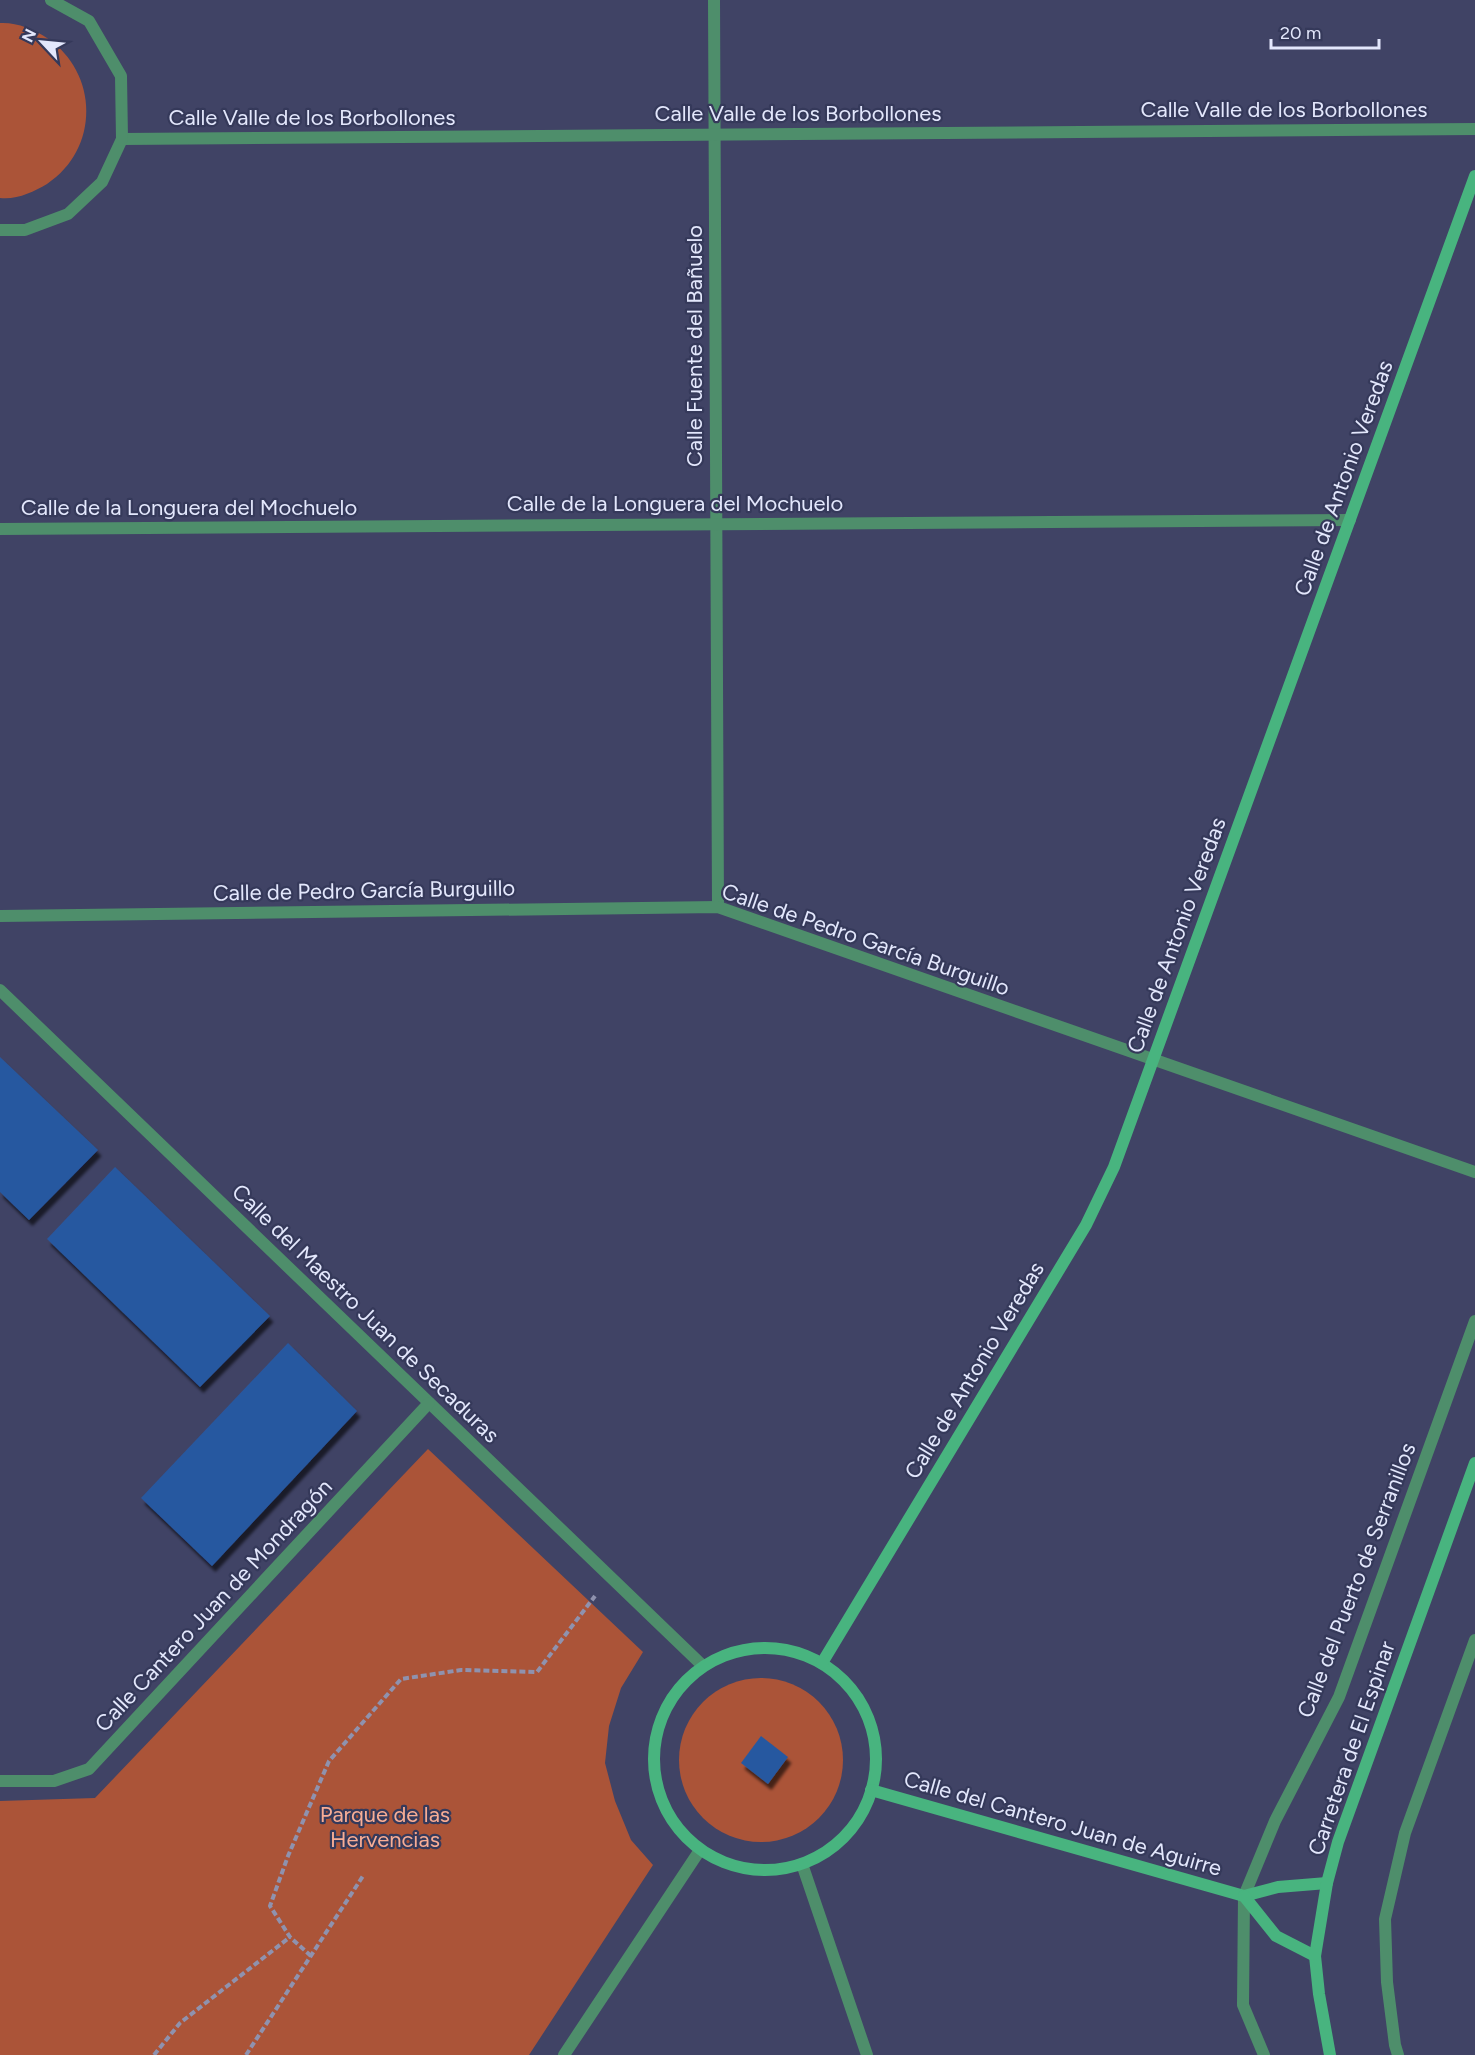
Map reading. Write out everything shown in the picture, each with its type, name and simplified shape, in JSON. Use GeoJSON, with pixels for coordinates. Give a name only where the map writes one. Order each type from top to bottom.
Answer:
{"type":"FeatureCollection","features":[{"type":"Feature","properties":{"kind":"street"},"geometry":{"type":"LineString","coordinates":[[0,230],[25,230],[68,214],[102,182],[122,139],[122,76],[89,21],[51,0]]}},
{"type":"Feature","properties":{"kind":"street","name":"Calle Fuente del Bañuelo"},"geometry":{"type":"LineString","coordinates":[[714,0],[718,907]]}},
{"type":"Feature","properties":{"kind":"street","name":"Calle Valle de los Borbollones"},"geometry":{"type":"LineString","coordinates":[[122,139],[1475,129]]}},
{"type":"Feature","properties":{"kind":"street","name":"Calle de Antonio Veredas"},"geometry":{"type":"LineString","coordinates":[[822,1663],[1086,1225],[1114,1167],[1475,176]]}},
{"type":"Feature","properties":{"kind":"street","name":"Calle de la Longuera del Mochuelo"},"geometry":{"type":"LineString","coordinates":[[0,529],[1350,520]]}},
{"type":"Feature","properties":{"kind":"street","name":"Calle de Pedro García Burguillo"},"geometry":{"type":"LineString","coordinates":[[0,916],[718,907],[1475,1172]]}},
{"type":"Feature","properties":{"kind":"street","name":"Calle del Maestro Juan de Secaduras"},"geometry":{"type":"LineString","coordinates":[[0,990],[702,1666]]}},
{"type":"Feature","properties":{"kind":"street","name":"Calle del Puerto de Serranillos"},"geometry":{"type":"LineString","coordinates":[[1264,2055],[1243,2005],[1244,1896],[1275,1821],[1339,1697],[1475,1321]]}},
{"type":"Feature","properties":{"kind":"street","name":"Calle Cantero Juan de Mondragón"},"geometry":{"type":"LineString","coordinates":[[0,1781],[54,1781],[89,1769],[429,1403]]}},
{"type":"Feature","properties":{"kind":"street","name":"Carretera de El Espinar"},"geometry":{"type":"LineString","coordinates":[[1330,2055],[1315,1956],[1338,1842],[1475,1463]]}},
{"type":"Feature","properties":{"kind":"street"},"geometry":{"type":"LineString","coordinates":[[1398,2055],[1388,1982],[1385,1919],[1405,1833],[1475,1640]]}},
{"type":"Feature","properties":{"kind":"street"},"geometry":{"type":"LineString","coordinates":[[762,1647],[793,1651],[822,1663],[850,1687],[868,1718],[876,1754],[872,1790],[856,1822],[832,1847],[802,1863],[767,1870],[732,1865],[699,1850],[675,1824],[658,1792],[653,1757],[659,1722],[676,1691],[702,1666],[731,1652],[762,1647]]}},
{"type":"Feature","properties":{"kind":"street","name":"Calle del Cantero Juan de Aguirre"},"geometry":{"type":"LineString","coordinates":[[872,1790],[1244,1896],[1278,1887],[1328,1883]]}},
{"type":"Feature","properties":{"kind":"street"},"geometry":{"type":"LineString","coordinates":[[564,2055],[699,1850]]}},
{"type":"Feature","properties":{"kind":"street"},"geometry":{"type":"LineString","coordinates":[[802,1863],[867,2055]]}},
{"type":"Feature","properties":{"kind":"street","name":"Calle del Cantero Juan de Aguirre"},"geometry":{"type":"LineString","coordinates":[[1244,1896],[1276,1936],[1315,1956]]}},
{"type":"Feature","properties":{"kind":"path"},"geometry":{"type":"LineString","coordinates":[[311,1956],[290,1937],[270,1906],[329,1761],[401,1678],[461,1670],[537,1672],[609,1577]]}},
{"type":"Feature","properties":{"kind":"path"},"geometry":{"type":"LineString","coordinates":[[246,2055],[363,1876]]}},
{"type":"Feature","properties":{"kind":"path"},"geometry":{"type":"LineString","coordinates":[[154,2055],[180,2024],[290,1937]]}},
{"type":"Feature","properties":{"kind":"green space"},"geometry":{"type":"Polygon","coordinates":[[[0,23],[18,25],[36,32],[47,38],[64,53],[76,71],[84,90],[86,111],[84,132],[77,151],[64,169],[47,184],[36,190],[19,197],[6,198],[0,198],[0,23]]]}},
{"type":"Feature","properties":{"kind":"green space","name":"Parque de las Hervencias"},"geometry":{"type":"Polygon","coordinates":[[[428,1449],[643,1652],[621,1688],[609,1726],[605,1763],[615,1801],[631,1840],[653,1865],[529,2055],[0,2055],[0,1801],[95,1798],[428,1449]]]}},
{"type":"Feature","properties":{"kind":"green space"},"geometry":{"type":"Polygon","coordinates":[[[761,1678],[777,1679],[792,1684],[819,1702],[837,1729],[842,1744],[842,1776],[837,1791],[819,1818],[792,1836],[777,1841],[761,1842],[745,1841],[730,1836],[703,1818],[685,1791],[680,1776],[679,1760],[680,1744],[685,1729],[703,1702],[730,1684],[745,1679],[761,1678]]]}},
{"type":"Feature","properties":{"kind":"building"},"geometry":{"type":"Polygon","coordinates":[[[0,1057],[98,1150],[29,1220],[0,1192],[0,1057]]]}},
{"type":"Feature","properties":{"kind":"building"},"geometry":{"type":"Polygon","coordinates":[[[115,1167],[270,1316],[200,1387],[47,1239],[115,1167]]]}},
{"type":"Feature","properties":{"kind":"building"},"geometry":{"type":"Polygon","coordinates":[[[288,1343],[357,1411],[212,1566],[141,1498],[288,1343]]]}},
{"type":"Feature","properties":{"kind":"building"},"geometry":{"type":"Polygon","coordinates":[[[761,1736],[788,1757],[768,1784],[741,1763],[761,1736]]]}}]}
